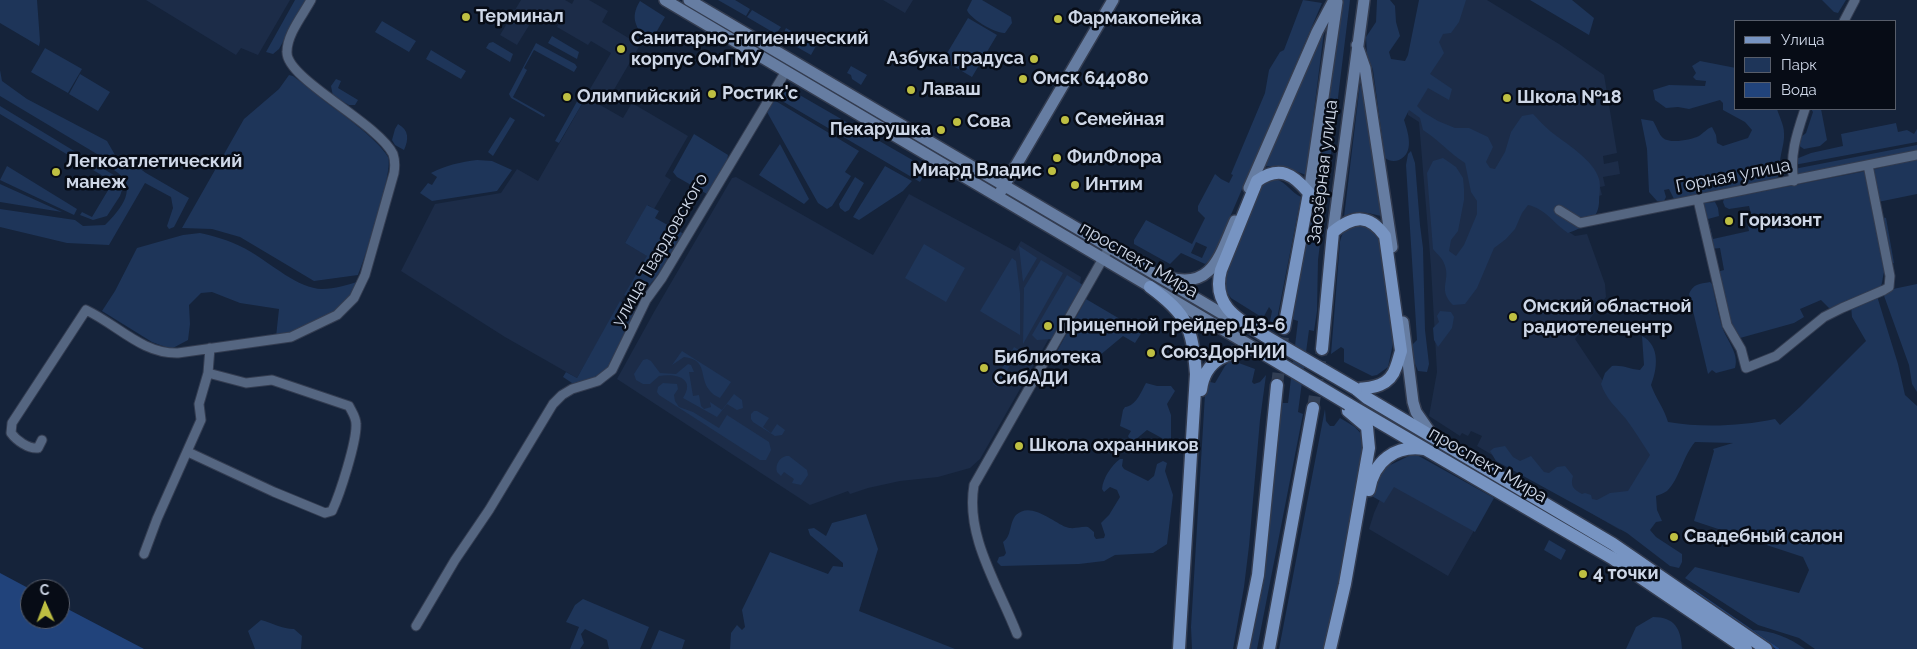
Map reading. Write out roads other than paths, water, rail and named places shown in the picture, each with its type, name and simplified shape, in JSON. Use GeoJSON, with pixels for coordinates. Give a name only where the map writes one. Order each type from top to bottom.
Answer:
{"type":"FeatureCollection","features":[{"type":"Feature","properties":{"kind":"main road","name":"проспект Мира"},"geometry":{"type":"LineString","coordinates":[[664,0],[1612,558],[1746,649]]}},
{"type":"Feature","properties":{"kind":"main road","name":"проспект Мира"},"geometry":{"type":"LineString","coordinates":[[689,0],[1226,316],[1238,320],[1356,389],[1367,398],[1613,544],[1766,649]]}},
{"type":"Feature","properties":{"kind":"main road"},"geometry":{"type":"LineString","coordinates":[[998,197],[1113,0]]}},
{"type":"Feature","properties":{"kind":"main road"},"geometry":{"type":"LineString","coordinates":[[1156,274],[1176,280],[1194,280],[1205,274],[1213,266],[1317,32],[1335,0]]}},
{"type":"Feature","properties":{"kind":"main road","name":"Заозёрная улица"},"geometry":{"type":"LineString","coordinates":[[1284,328],[1309,193],[1335,0]]}},
{"type":"Feature","properties":{"kind":"main road","name":"Заозёрная улица"},"geometry":{"type":"LineString","coordinates":[[1322,349],[1333,232],[1364,0]]}},
{"type":"Feature","properties":{"kind":"main road"},"geometry":{"type":"LineString","coordinates":[[1357,45],[1365,68],[1406,338],[1413,402],[1416,412],[1433,437]]}},
{"type":"Feature","properties":{"kind":"main road"},"geometry":{"type":"LineString","coordinates":[[1238,320],[1221,298],[1219,278],[1257,181],[1268,173],[1284,173],[1297,178],[1309,193]]}},
{"type":"Feature","properties":{"kind":"main road"},"geometry":{"type":"LineString","coordinates":[[1333,232],[1350,220],[1364,219],[1377,225],[1385,236],[1401,351],[1396,367],[1385,383],[1376,388],[1356,389]]}},
{"type":"Feature","properties":{"kind":"main road"},"geometry":{"type":"LineString","coordinates":[[1150,286],[1171,302],[1185,320],[1192,342],[1196,374],[1179,649]]}},
{"type":"Feature","properties":{"kind":"main road"},"geometry":{"type":"LineString","coordinates":[[1187,649],[1201,387],[1204,377],[1210,368],[1222,356],[1256,349]]}},
{"type":"Feature","properties":{"kind":"main road"},"geometry":{"type":"LineString","coordinates":[[1243,649],[1258,574],[1277,385]]}},
{"type":"Feature","properties":{"kind":"main road"},"geometry":{"type":"LineString","coordinates":[[1330,649],[1345,584],[1369,448],[1367,427],[1348,411],[1348,404]]}},
{"type":"Feature","properties":{"kind":"main road"},"geometry":{"type":"LineString","coordinates":[[1269,649],[1277,615],[1313,408]]}},
{"type":"Feature","properties":{"kind":"main road"},"geometry":{"type":"LineString","coordinates":[[1336,649],[1369,486],[1385,459],[1399,450],[1410,447],[1427,449]]}},
{"type":"Feature","properties":{"kind":"street"},"geometry":{"type":"LineString","coordinates":[[42,440],[38,448],[33,448],[14,438],[11,433],[12,422],[86,310],[144,346],[168,353],[291,337],[318,326],[337,315],[354,298],[359,290],[369,262],[394,173],[395,160],[380,138],[304,78],[289,61],[287,51],[289,39],[311,0]]}},
{"type":"Feature","properties":{"kind":"street"},"geometry":{"type":"LineString","coordinates":[[1841,20],[1855,0]]}},
{"type":"Feature","properties":{"kind":"street","name":"улица Твардовского"},"geometry":{"type":"LineString","coordinates":[[416,626],[553,404],[572,389],[598,380],[612,370],[646,300],[662,278],[786,72]]}},
{"type":"Feature","properties":{"kind":"street"},"geometry":{"type":"LineString","coordinates":[[1794,181],[1791,168],[1794,147],[1805,110]]}},
{"type":"Feature","properties":{"kind":"street","name":"Горная улица"},"geometry":{"type":"LineString","coordinates":[[1558,210],[1580,224],[1917,155]]}},
{"type":"Feature","properties":{"kind":"street"},"geometry":{"type":"LineString","coordinates":[[1698,200],[1727,325],[1741,349],[1746,368],[1776,356],[1824,317],[1889,287],[1890,276],[1868,165]]}},
{"type":"Feature","properties":{"kind":"street"},"geometry":{"type":"LineString","coordinates":[[1017,634],[998,592],[979,539],[973,512],[972,495],[974,485],[1110,248]]}},
{"type":"Feature","properties":{"kind":"street"},"geometry":{"type":"LineString","coordinates":[[144,554],[157,519],[202,420],[199,404],[208,373],[210,348]]}},
{"type":"Feature","properties":{"kind":"street"},"geometry":{"type":"LineString","coordinates":[[188,452],[274,492],[325,513],[332,511],[339,497],[356,425],[354,415],[349,406],[272,380],[246,383],[208,373]]}},
{"type":"Feature","properties":{"kind":"water"},"geometry":{"type":"Polygon","coordinates":[[[0,573],[20,584],[20,629],[70,629],[70,610],[144,649],[0,649],[0,573]]]}},
{"type":"Feature","properties":{"kind":"waterway"},"geometry":{"type":"LineString","coordinates":[[1694,591],[1778,649]]}},
{"type":"Feature","properties":{"kind":"tunnel"},"geometry":{"type":"LineString","coordinates":[[1277,385],[1284,328]]}},
{"type":"Feature","properties":{"kind":"tunnel"},"geometry":{"type":"LineString","coordinates":[[1313,408],[1322,349]]}},
{"type":"Feature","properties":{"kind":"place","name":"Терминал"},"geometry":{"type":"Point","coordinates":[466,17]}},
{"type":"Feature","properties":{"kind":"place","name":"Фармакопейка"},"geometry":{"type":"Point","coordinates":[1058,19]}},
{"type":"Feature","properties":{"kind":"place","name":"Санитарно-гигиенический корпус ОмГМУ"},"geometry":{"type":"Point","coordinates":[621,49]}},
{"type":"Feature","properties":{"kind":"place","name":"Азбука градуса"},"geometry":{"type":"Point","coordinates":[1034,59]}},
{"type":"Feature","properties":{"kind":"place","name":"Омск 644080"},"geometry":{"type":"Point","coordinates":[1023,79]}},
{"type":"Feature","properties":{"kind":"place","name":"Лаваш"},"geometry":{"type":"Point","coordinates":[911,90]}},
{"type":"Feature","properties":{"kind":"place","name":"Ростик'с"},"geometry":{"type":"Point","coordinates":[712,94]}},
{"type":"Feature","properties":{"kind":"place","name":"Олимпийский"},"geometry":{"type":"Point","coordinates":[567,97]}},
{"type":"Feature","properties":{"kind":"place","name":"Школа №18"},"geometry":{"type":"Point","coordinates":[1507,98]}},
{"type":"Feature","properties":{"kind":"place","name":"Семейная"},"geometry":{"type":"Point","coordinates":[1065,120]}},
{"type":"Feature","properties":{"kind":"place","name":"Сова"},"geometry":{"type":"Point","coordinates":[957,122]}},
{"type":"Feature","properties":{"kind":"place","name":"Пекарушка"},"geometry":{"type":"Point","coordinates":[941,130]}},
{"type":"Feature","properties":{"kind":"place","name":"ФилФлора"},"geometry":{"type":"Point","coordinates":[1057,158]}},
{"type":"Feature","properties":{"kind":"place","name":"Миард Владис"},"geometry":{"type":"Point","coordinates":[1052,171]}},
{"type":"Feature","properties":{"kind":"place","name":"Легкоатлетический манеж"},"geometry":{"type":"Point","coordinates":[56,172]}},
{"type":"Feature","properties":{"kind":"place","name":"Интим"},"geometry":{"type":"Point","coordinates":[1075,185]}},
{"type":"Feature","properties":{"kind":"place","name":"Горизонт"},"geometry":{"type":"Point","coordinates":[1729,221]}},
{"type":"Feature","properties":{"kind":"place","name":"Омский областной радиотелецентр"},"geometry":{"type":"Point","coordinates":[1513,317]}},
{"type":"Feature","properties":{"kind":"place","name":"Прицепной грейдер ДЗ-6"},"geometry":{"type":"Point","coordinates":[1048,326]}},
{"type":"Feature","properties":{"kind":"place","name":"СоюзДорНИИ"},"geometry":{"type":"Point","coordinates":[1151,353]}},
{"type":"Feature","properties":{"kind":"place","name":"Библиотека СибАДИ"},"geometry":{"type":"Point","coordinates":[984,368]}},
{"type":"Feature","properties":{"kind":"place","name":"Школа охранников"},"geometry":{"type":"Point","coordinates":[1019,446]}},
{"type":"Feature","properties":{"kind":"place","name":"Свадебный салон"},"geometry":{"type":"Point","coordinates":[1674,537]}},
{"type":"Feature","properties":{"kind":"place","name":"4 точки"},"geometry":{"type":"Point","coordinates":[1583,574]}}]}
